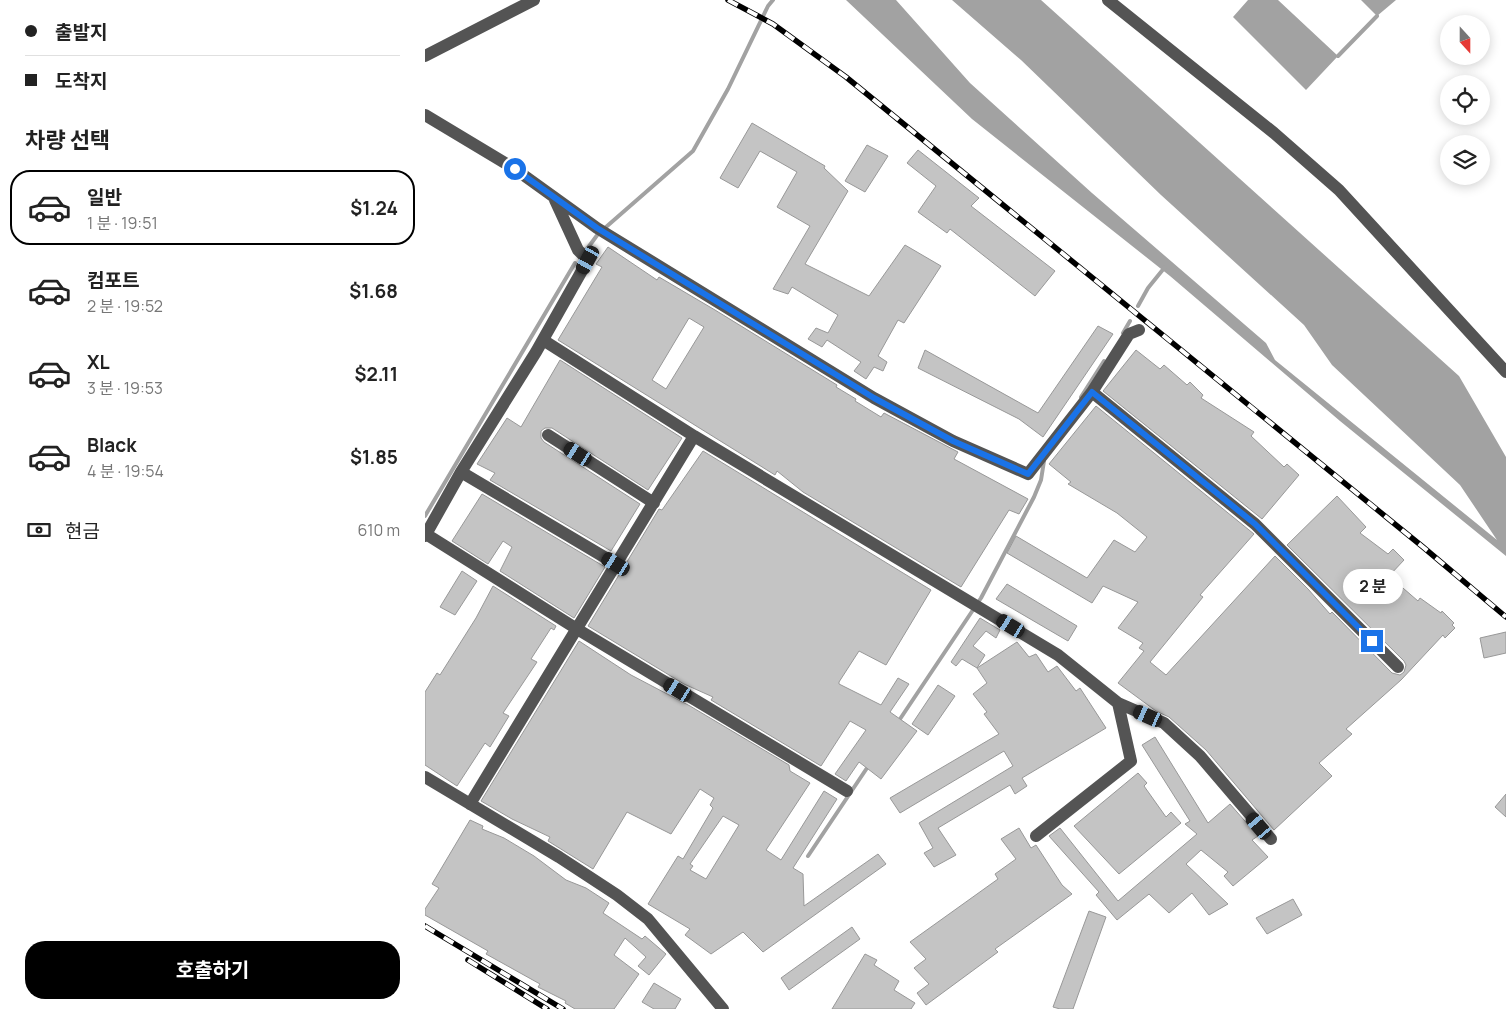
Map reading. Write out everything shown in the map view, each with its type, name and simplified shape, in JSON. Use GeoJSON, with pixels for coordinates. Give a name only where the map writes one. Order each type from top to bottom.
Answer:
{"type":"FeatureCollection","features":[{"type":"Feature","properties":{"kind":"street"},"geometry":{"type":"LineString","coordinates":[[425,56],[534,0]]}},
{"type":"Feature","properties":{"kind":"street"},"geometry":{"type":"LineString","coordinates":[[1108,0],[1273,133],[1339,190],[1506,372]]}},
{"type":"Feature","properties":{"kind":"street"},"geometry":{"type":"LineString","coordinates":[[425,115],[515,169],[555,200],[601,231],[874,398],[953,441],[1028,474],[1092,392],[1129,334],[1139,330]]}},
{"type":"Feature","properties":{"kind":"street"},"geometry":{"type":"LineString","coordinates":[[555,200],[578,250],[588,260],[543,340],[461,472],[426,535],[577,630],[847,791]]}},
{"type":"Feature","properties":{"kind":"street"},"geometry":{"type":"LineString","coordinates":[[543,340],[694,436],[1063,659],[1118,703],[1163,723],[1200,756],[1271,839]]}},
{"type":"Feature","properties":{"kind":"street"},"geometry":{"type":"LineString","coordinates":[[1092,392],[1255,524],[1398,667]]}},
{"type":"Feature","properties":{"kind":"street"},"geometry":{"type":"LineString","coordinates":[[548,435],[654,503]]}},
{"type":"Feature","properties":{"kind":"street"},"geometry":{"type":"LineString","coordinates":[[469,804],[694,436]]}},
{"type":"Feature","properties":{"kind":"street"},"geometry":{"type":"LineString","coordinates":[[461,472],[616,564]]}},
{"type":"Feature","properties":{"kind":"street"},"geometry":{"type":"LineString","coordinates":[[1036,836],[1131,761],[1118,703]]}},
{"type":"Feature","properties":{"kind":"street"},"geometry":{"type":"LineString","coordinates":[[425,777],[568,862],[617,895],[648,919],[723,1009]]}},
{"type":"Feature","properties":{"kind":"shaded area"},"geometry":{"type":"Polygon","coordinates":[[[846,0],[896,0],[970,83],[1092,193],[1266,343],[1275,360],[1497,540],[1460,485],[1332,365],[1304,325],[1161,195],[1021,60],[952,0],[1041,0],[1459,376],[1506,457],[1506,556],[1340,421],[1170,276],[972,119],[846,0]]]}},
{"type":"Feature","properties":{"kind":"shaded area"},"geometry":{"type":"Polygon","coordinates":[[[1248,0],[1278,0],[1338,56],[1306,90],[1233,17],[1248,0]]]}},
{"type":"Feature","properties":{"kind":"shaded area"},"geometry":{"type":"Polygon","coordinates":[[[1361,0],[1396,0],[1377,16],[1361,0]]]}},
{"type":"Feature","properties":{"kind":"building"},"geometry":{"type":"Polygon","coordinates":[[[752,123],[825,166],[824,168],[848,191],[805,264],[869,296],[905,245],[941,266],[904,323],[898,320],[878,356],[887,362],[883,371],[874,367],[866,379],[854,371],[861,362],[827,340],[822,347],[808,339],[816,328],[828,333],[838,315],[792,287],[788,294],[773,289],[810,226],[777,207],[797,172],[760,151],[738,188],[720,178],[752,123]]]}},
{"type":"Feature","properties":{"kind":"building"},"geometry":{"type":"Polygon","coordinates":[[[867,145],[888,156],[865,192],[845,181],[867,145]]]}},
{"type":"Feature","properties":{"kind":"building"},"geometry":{"type":"Polygon","coordinates":[[[918,150],[979,198],[971,206],[1055,271],[1035,296],[950,229],[947,233],[918,212],[936,186],[907,163],[918,150]]]}},
{"type":"Feature","properties":{"kind":"building"},"geometry":{"type":"Polygon","coordinates":[[[608,247],[657,280],[659,277],[837,385],[836,387],[856,399],[855,401],[881,417],[884,413],[958,452],[954,459],[1028,499],[1019,514],[1009,510],[961,587],[803,492],[777,471],[775,475],[558,340],[602,267],[596,264],[608,247]],[[689,318],[652,380],[666,389],[704,327],[689,318]]]}},
{"type":"Feature","properties":{"kind":"building"},"geometry":{"type":"Polygon","coordinates":[[[1098,326],[1113,334],[1043,437],[1019,419],[918,368],[925,350],[1038,413],[1098,326]]]}},
{"type":"Feature","properties":{"kind":"building"},"geometry":{"type":"Polygon","coordinates":[[[1136,350],[1160,369],[1164,365],[1187,385],[1190,382],[1203,395],[1201,398],[1254,432],[1251,436],[1284,467],[1287,464],[1299,475],[1262,519],[1103,391],[1136,350]]]}},
{"type":"Feature","properties":{"kind":"building"},"geometry":{"type":"Polygon","coordinates":[[[560,360],[682,438],[648,490],[552,428],[545,428],[541,431],[541,438],[544,442],[640,504],[611,551],[490,480],[495,473],[477,464],[507,418],[521,427],[560,360]]]}},
{"type":"Feature","properties":{"kind":"building"},"geometry":{"type":"Polygon","coordinates":[[[1096,406],[1254,534],[1200,595],[1203,597],[1150,662],[1166,675],[1275,556],[1330,614],[1332,612],[1392,673],[1400,675],[1404,672],[1406,665],[1404,661],[1287,545],[1337,496],[1366,527],[1360,533],[1388,554],[1393,549],[1404,560],[1389,576],[1418,601],[1420,598],[1441,613],[1442,611],[1454,623],[1452,625],[1455,628],[1445,638],[1443,635],[1401,680],[1346,729],[1352,734],[1319,763],[1332,776],[1274,830],[1206,750],[1169,717],[1156,711],[1118,683],[1144,651],[1139,648],[1143,643],[1118,628],[1138,602],[1103,586],[1092,603],[1007,553],[1016,536],[1087,578],[1114,540],[1135,552],[1147,537],[1117,513],[1068,484],[1071,482],[1049,464],[1096,406]]]}},
{"type":"Feature","properties":{"kind":"building"},"geometry":{"type":"Polygon","coordinates":[[[703,451],[931,590],[886,665],[859,651],[839,682],[839,684],[881,705],[898,678],[909,684],[890,712],[917,731],[881,779],[859,762],[846,781],[835,774],[866,730],[850,721],[821,766],[711,700],[713,697],[684,684],[588,626],[659,509],[662,510],[703,451]]]}},
{"type":"Feature","properties":{"kind":"building"},"geometry":{"type":"Polygon","coordinates":[[[482,494],[605,567],[574,618],[500,571],[512,547],[503,541],[488,564],[452,541],[482,494]]]}},
{"type":"Feature","properties":{"kind":"building"},"geometry":{"type":"Polygon","coordinates":[[[462,571],[477,581],[455,615],[440,607],[462,571]]]}},
{"type":"Feature","properties":{"kind":"building"},"geometry":{"type":"Polygon","coordinates":[[[1007,584],[1077,626],[1068,641],[996,599],[1007,584]]]}},
{"type":"Feature","properties":{"kind":"building"},"geometry":{"type":"Polygon","coordinates":[[[493,586],[556,626],[554,630],[551,628],[531,659],[537,662],[503,713],[509,716],[490,747],[485,743],[457,786],[425,765],[425,692],[437,673],[440,675],[476,618],[493,586]]]}},
{"type":"Feature","properties":{"kind":"building"},"geometry":{"type":"Polygon","coordinates":[[[980,618],[1000,630],[996,638],[986,631],[973,646],[985,655],[977,668],[962,659],[956,666],[951,662],[980,618]]]}},
{"type":"Feature","properties":{"kind":"building"},"geometry":{"type":"Polygon","coordinates":[[[1506,632],[1506,653],[1484,658],[1480,638],[1506,632]]]}},
{"type":"Feature","properties":{"kind":"building"},"geometry":{"type":"Polygon","coordinates":[[[579,641],[631,675],[690,706],[789,765],[790,771],[810,783],[766,850],[781,860],[824,791],[837,799],[793,868],[803,874],[804,906],[878,854],[886,864],[763,952],[743,932],[711,954],[685,935],[690,929],[648,904],[678,856],[683,859],[713,808],[710,805],[714,798],[700,789],[671,834],[627,812],[593,869],[548,841],[550,837],[512,819],[481,801],[579,641]],[[723,816],[690,864],[693,866],[690,870],[706,879],[739,825],[723,816]]]}},
{"type":"Feature","properties":{"kind":"building"},"geometry":{"type":"Polygon","coordinates":[[[1017,642],[1029,657],[1036,654],[1048,672],[1057,666],[1076,691],[1080,688],[1106,728],[1022,778],[1027,786],[1015,794],[1010,785],[938,828],[956,855],[934,867],[924,853],[933,848],[919,823],[1013,766],[1004,751],[900,813],[890,798],[999,734],[984,714],[987,712],[973,694],[987,683],[977,668],[1017,642]]]}},
{"type":"Feature","properties":{"kind":"building"},"geometry":{"type":"Polygon","coordinates":[[[938,685],[955,696],[928,735],[912,724],[938,685]]]}},
{"type":"Feature","properties":{"kind":"building"},"geometry":{"type":"Polygon","coordinates":[[[1155,737],[1208,823],[1230,804],[1258,836],[1252,840],[1268,857],[1233,886],[1224,876],[1228,872],[1201,850],[1186,864],[1228,904],[1209,915],[1192,893],[1169,913],[1149,894],[1117,920],[1096,895],[1099,892],[1049,836],[1060,828],[1118,901],[1197,834],[1185,824],[1190,821],[1142,745],[1155,737]]]}},
{"type":"Feature","properties":{"kind":"building"},"geometry":{"type":"Polygon","coordinates":[[[1138,773],[1147,783],[1144,786],[1166,817],[1171,812],[1181,823],[1119,874],[1074,826],[1138,773]]]}},
{"type":"Feature","properties":{"kind":"building"},"geometry":{"type":"Polygon","coordinates":[[[1506,794],[1506,817],[1495,807],[1506,794]]]}},
{"type":"Feature","properties":{"kind":"building"},"geometry":{"type":"Polygon","coordinates":[[[470,820],[483,826],[482,829],[504,838],[534,856],[566,880],[586,888],[609,903],[603,913],[642,939],[645,936],[666,954],[649,975],[638,966],[646,957],[625,938],[614,955],[639,974],[614,1009],[575,1009],[565,1003],[566,1001],[538,987],[540,984],[486,954],[488,951],[425,915],[425,909],[439,888],[432,884],[470,820]]]}},
{"type":"Feature","properties":{"kind":"building"},"geometry":{"type":"Polygon","coordinates":[[[1019,828],[1031,848],[1036,845],[1062,885],[1072,894],[995,949],[998,952],[926,1005],[917,993],[929,984],[914,968],[926,959],[910,942],[998,879],[995,874],[1016,859],[1001,839],[1019,828]]]}},
{"type":"Feature","properties":{"kind":"building"},"geometry":{"type":"Polygon","coordinates":[[[1293,899],[1302,915],[1267,934],[1256,918],[1293,899]]]}},
{"type":"Feature","properties":{"kind":"building"},"geometry":{"type":"Polygon","coordinates":[[[1089,911],[1106,917],[1073,1009],[1053,1007],[1089,911]]]}},
{"type":"Feature","properties":{"kind":"building"},"geometry":{"type":"Polygon","coordinates":[[[852,927],[860,939],[789,990],[781,978],[852,927]]]}},
{"type":"Feature","properties":{"kind":"building"},"geometry":{"type":"Polygon","coordinates":[[[865,954],[877,960],[874,965],[899,981],[894,990],[915,1003],[911,1009],[832,1009],[865,954]]]}},
{"type":"Feature","properties":{"kind":"building"},"geometry":{"type":"Polygon","coordinates":[[[654,983],[681,999],[675,1009],[654,1009],[642,1002],[654,983]]]}},
{"type":"Feature","properties":{"kind":"waterway"},"geometry":{"type":"LineString","coordinates":[[587,249],[598,234],[693,151],[728,89],[768,6],[773,0]]}},
{"type":"Feature","properties":{"kind":"waterway"},"geometry":{"type":"LineString","coordinates":[[1338,56],[1377,16]]}},
{"type":"Feature","properties":{"kind":"waterway"},"geometry":{"type":"LineString","coordinates":[[425,516],[575,263]]}},
{"type":"Feature","properties":{"kind":"waterway"},"geometry":{"type":"LineString","coordinates":[[1138,306],[1148,288],[1165,267]]}},
{"type":"Feature","properties":{"kind":"waterway"},"geometry":{"type":"LineString","coordinates":[[1123,333],[1130,321]]}},
{"type":"Feature","properties":{"kind":"waterway"},"geometry":{"type":"LineString","coordinates":[[1081,397],[1104,361]]}},
{"type":"Feature","properties":{"kind":"waterway"},"geometry":{"type":"LineString","coordinates":[[898,722],[981,598],[1034,497],[1041,480],[1044,461]]}},
{"type":"Feature","properties":{"kind":"waterway"},"geometry":{"type":"LineString","coordinates":[[808,856],[869,765]]}},
{"type":"Feature","properties":{"kind":"railway"},"geometry":{"type":"LineString","coordinates":[[728,0],[773,24],[846,77],[1423,547],[1506,617]]}},
{"type":"Feature","properties":{"kind":"railway"},"geometry":{"type":"LineString","coordinates":[[425,926],[563,1009]]}},
{"type":"Feature","properties":{"kind":"railway"},"geometry":{"type":"LineString","coordinates":[[468,960],[547,1009]]}},
{"type":"Feature","properties":{"kind":"route"},"geometry":{"type":"LineString","coordinates":[[515,169],[555,200],[597,228],[874,398],[953,441],[1028,474],[1092,392],[1255,524],[1372,641]]}}]}
